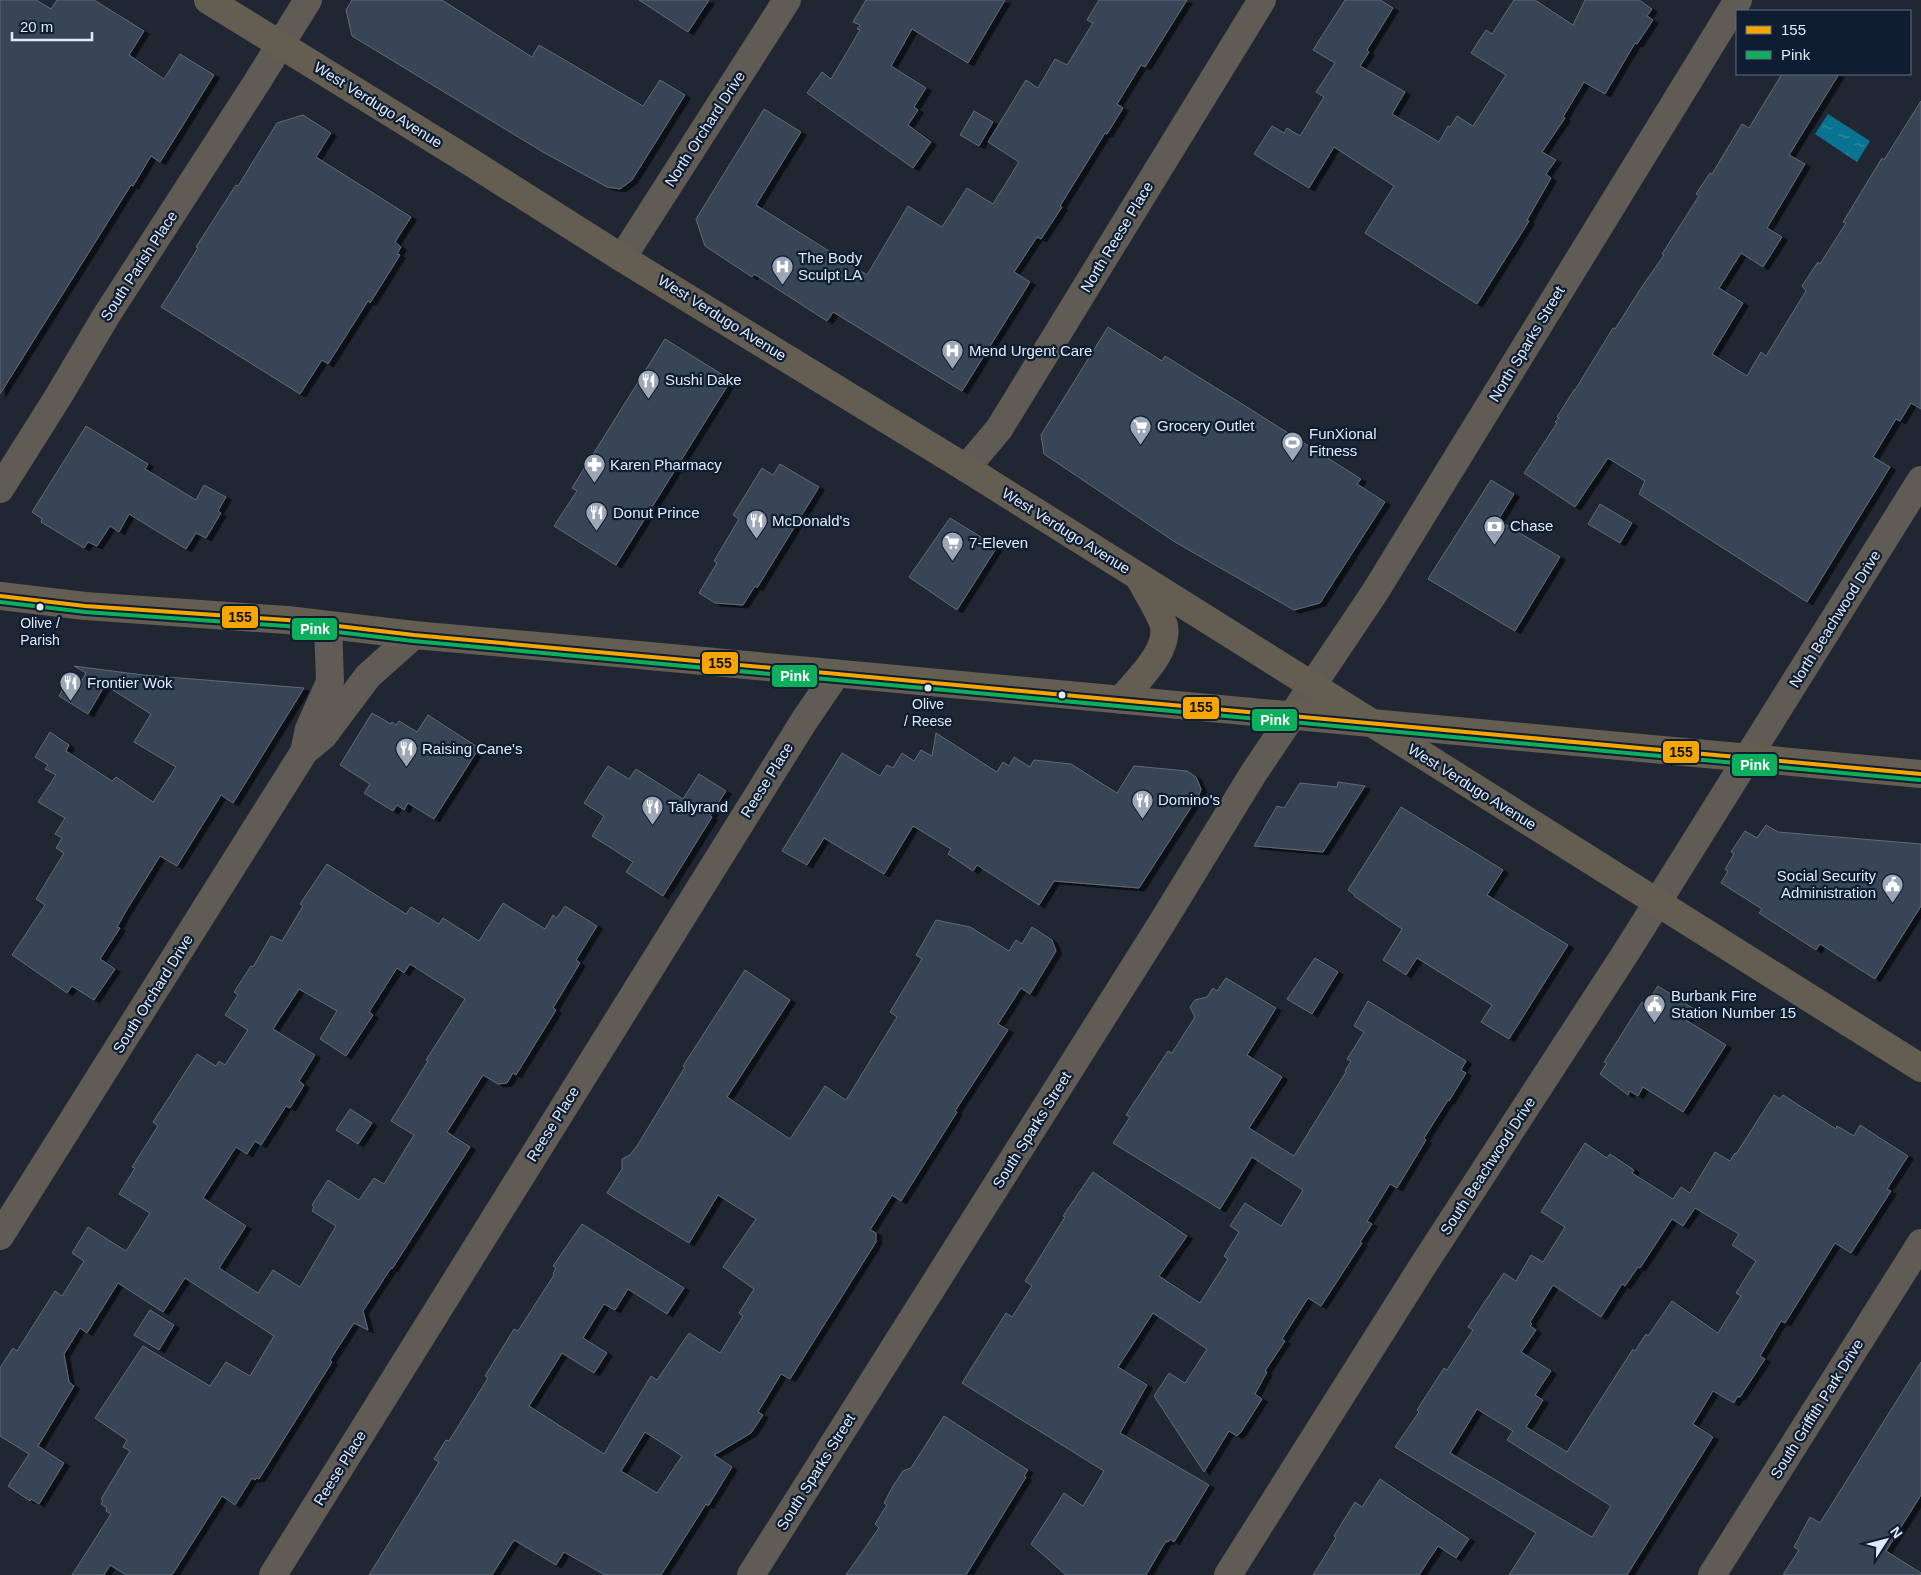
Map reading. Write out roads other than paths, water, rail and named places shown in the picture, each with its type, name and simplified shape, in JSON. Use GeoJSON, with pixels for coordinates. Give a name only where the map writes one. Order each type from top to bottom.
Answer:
{"type":"FeatureCollection","features":[{"type":"Feature","properties":{"kind":"main road","name":"West Verdugo Avenue"},"geometry":{"type":"LineString","coordinates":[[208,0],[622,258],[966,468],[1921,1068]]}},
{"type":"Feature","properties":{"kind":"main road"},"geometry":{"type":"LineString","coordinates":[[1121,700],[1157,656],[1164,642],[1164,625],[1138,576]]}},
{"type":"Feature","properties":{"kind":"main road"},"geometry":{"type":"LineString","coordinates":[[0,596],[85,606],[286,620],[414,635],[1921,774]]}},
{"type":"Feature","properties":{"kind":"street","name":"South Parish Place"},"geometry":{"type":"LineString","coordinates":[[0,489],[58,398],[106,316],[308,0]]}},
{"type":"Feature","properties":{"kind":"street","name":"North Orchard Drive"},"geometry":{"type":"LineString","coordinates":[[622,258],[787,0]]}},
{"type":"Feature","properties":{"kind":"street","name":"North Reese Place"},"geometry":{"type":"LineString","coordinates":[[966,468],[999,430],[1262,0]]}},
{"type":"Feature","properties":{"kind":"street","name":"North Sparks Street"},"geometry":{"type":"LineString","coordinates":[[1312,684],[1375,592],[1738,0]]}},
{"type":"Feature","properties":{"kind":"street","name":"North Beachwood Drive"},"geometry":{"type":"LineString","coordinates":[[1748,758],[1921,480]]}},
{"type":"Feature","properties":{"kind":"street","name":"South Orchard Drive"},"geometry":{"type":"LineString","coordinates":[[304,752],[309,729],[330,682],[328,625]]}},
{"type":"Feature","properties":{"kind":"street","name":"South Orchard Drive"},"geometry":{"type":"LineString","coordinates":[[0,1236],[304,752],[323,736],[368,676],[414,635]]}},
{"type":"Feature","properties":{"kind":"street","name":"Reese Place"},"geometry":{"type":"LineString","coordinates":[[273,1575],[804,721],[836,674]]}},
{"type":"Feature","properties":{"kind":"street","name":"South Sparks Street"},"geometry":{"type":"LineString","coordinates":[[751,1575],[1290,716],[1312,684]]}},
{"type":"Feature","properties":{"kind":"street","name":"South Beachwood Drive"},"geometry":{"type":"LineString","coordinates":[[1228,1575],[1422,1267],[1658,903],[1748,758]]}},
{"type":"Feature","properties":{"kind":"street","name":"South Griffith Park Drive"},"geometry":{"type":"LineString","coordinates":[[1712,1575],[1921,1243]]}},
{"type":"Feature","properties":{"kind":"water"},"geometry":{"type":"Polygon","coordinates":[[[1828,114],[1870,141],[1857,162],[1815,134],[1828,114]]]}},
{"type":"Feature","properties":{"kind":"place","name":"The Body Sculpt LA"},"geometry":{"type":"Point","coordinates":[782,286]}},
{"type":"Feature","properties":{"kind":"place","name":"Mend Urgent Care"},"geometry":{"type":"Point","coordinates":[953,370]}},
{"type":"Feature","properties":{"kind":"place","name":"Sushi Dake"},"geometry":{"type":"Point","coordinates":[649,399]}},
{"type":"Feature","properties":{"kind":"place","name":"Grocery Outlet"},"geometry":{"type":"Point","coordinates":[1141,445]}},
{"type":"Feature","properties":{"kind":"place","name":"FunXional Fitness"},"geometry":{"type":"Point","coordinates":[1293,462]}},
{"type":"Feature","properties":{"kind":"place","name":"Karen Pharmacy"},"geometry":{"type":"Point","coordinates":[594,484]}},
{"type":"Feature","properties":{"kind":"place","name":"Donut Prince"},"geometry":{"type":"Point","coordinates":[597,532]}},
{"type":"Feature","properties":{"kind":"place","name":"McDonald's"},"geometry":{"type":"Point","coordinates":[756,540]}},
{"type":"Feature","properties":{"kind":"place","name":"Chase"},"geometry":{"type":"Point","coordinates":[1494,545]}},
{"type":"Feature","properties":{"kind":"place","name":"7-Eleven"},"geometry":{"type":"Point","coordinates":[953,562]}},
{"type":"Feature","properties":{"kind":"place","name":"Olive / Parish"},"geometry":{"type":"Point","coordinates":[40,607]}},
{"type":"Feature","properties":{"kind":"place","name":"Olive / Reese"},"geometry":{"type":"Point","coordinates":[928,688]}},
{"type":"Feature","properties":{"kind":"place","name":"Frontier Wok"},"geometry":{"type":"Point","coordinates":[71,702]}},
{"type":"Feature","properties":{"kind":"place","name":"Raising Cane's"},"geometry":{"type":"Point","coordinates":[406,768]}},
{"type":"Feature","properties":{"kind":"place","name":"Domino's"},"geometry":{"type":"Point","coordinates":[1142,819]}},
{"type":"Feature","properties":{"kind":"place","name":"Tallyrand"},"geometry":{"type":"Point","coordinates":[652,826]}},
{"type":"Feature","properties":{"kind":"place","name":"Social Security Administration"},"geometry":{"type":"Point","coordinates":[1892,904]}},
{"type":"Feature","properties":{"kind":"place","name":"Burbank Fire Station Number 15"},"geometry":{"type":"Point","coordinates":[1655,1024]}}]}
